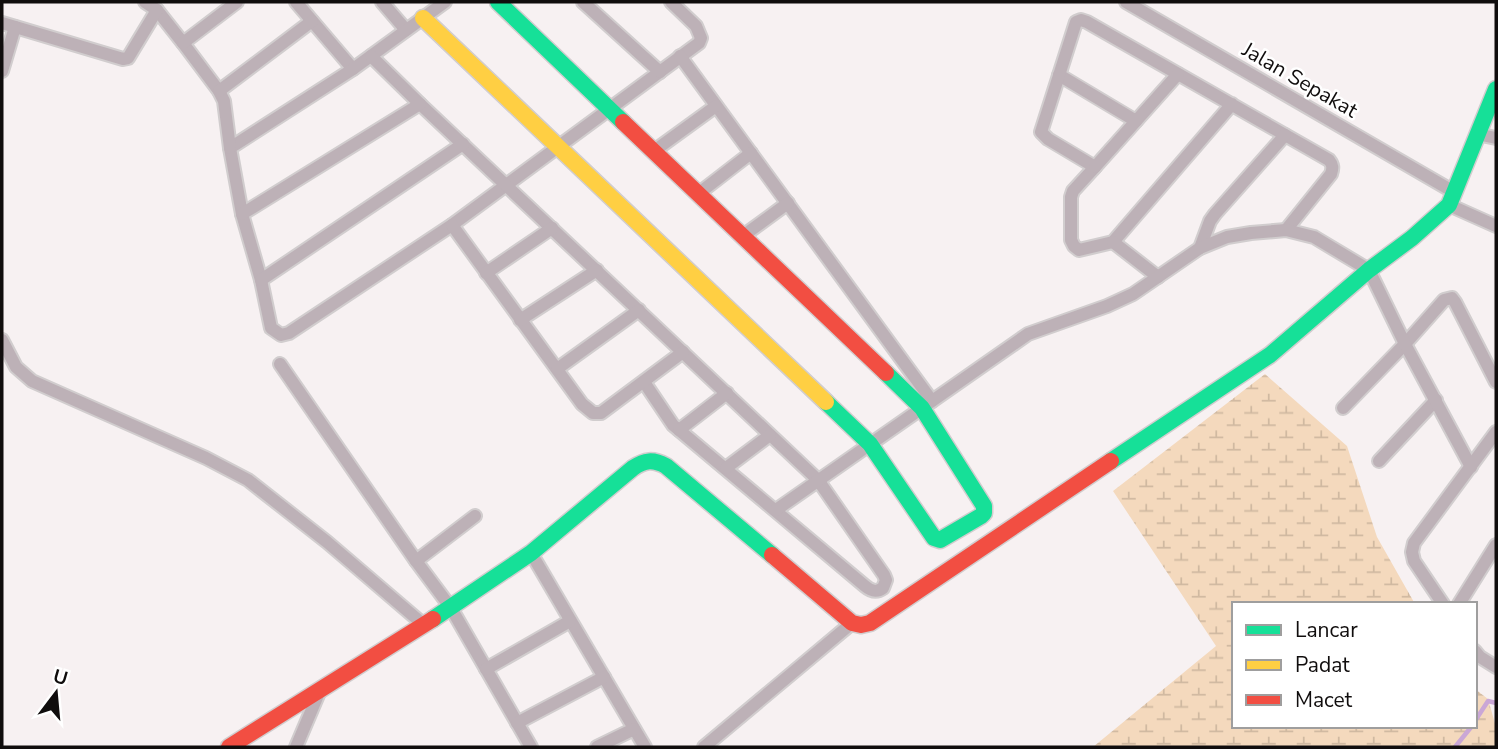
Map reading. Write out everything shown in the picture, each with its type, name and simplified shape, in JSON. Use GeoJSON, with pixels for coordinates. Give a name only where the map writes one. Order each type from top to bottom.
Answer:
{"type":"FeatureCollection","features":[{"type":"Feature","properties":{"kind":"street"},"geometry":{"type":"LineString","coordinates":[[145,2],[157,10],[224,101],[242,214],[261,280],[271,328],[281,335],[289,333],[452,225],[699,43],[701,38],[696,26],[671,2]]}},
{"type":"Feature","properties":{"kind":"street"},"geometry":{"type":"LineString","coordinates":[[183,43],[237,2]]}},
{"type":"Feature","properties":{"kind":"street"},"geometry":{"type":"LineString","coordinates":[[296,2],[353,69]]}},
{"type":"Feature","properties":{"kind":"street"},"geometry":{"type":"LineString","coordinates":[[382,2],[406,30]]}},
{"type":"Feature","properties":{"kind":"street"},"geometry":{"type":"LineString","coordinates":[[230,148],[353,69],[445,2]]}},
{"type":"Feature","properties":{"kind":"street"},"geometry":{"type":"LineString","coordinates":[[498,2],[698,194],[927,404]]}},
{"type":"Feature","properties":{"kind":"street"},"geometry":{"type":"LineString","coordinates":[[583,2],[660,72]]}},
{"type":"Feature","properties":{"kind":"street","name":"Jalan Sepakat"},"geometry":{"type":"LineString","coordinates":[[1126,2],[1496,226]]}},
{"type":"Feature","properties":{"kind":"street"},"geometry":{"type":"LineString","coordinates":[[2,23],[123,59],[128,58],[157,10]]}},
{"type":"Feature","properties":{"kind":"street"},"geometry":{"type":"LineString","coordinates":[[424,18],[870,444],[934,538],[940,540],[981,516],[985,510],[984,506],[927,404],[788,203],[680,57]]}},
{"type":"Feature","properties":{"kind":"street"},"geometry":{"type":"LineString","coordinates":[[1095,167],[1041,132],[1076,22],[1081,20],[1332,163],[1331,174],[1286,230]]}},
{"type":"Feature","properties":{"kind":"street"},"geometry":{"type":"LineString","coordinates":[[219,91],[312,21]]}},
{"type":"Feature","properties":{"kind":"street"},"geometry":{"type":"LineString","coordinates":[[2,71],[15,27]]}},
{"type":"Feature","properties":{"kind":"street"},"geometry":{"type":"LineString","coordinates":[[371,56],[818,480],[884,575],[884,588],[871,591],[673,425],[644,382]]}},
{"type":"Feature","properties":{"kind":"street"},"geometry":{"type":"LineString","coordinates":[[1178,74],[1073,191],[1071,240],[1079,250],[1112,242],[1232,104]]}},
{"type":"Feature","properties":{"kind":"street"},"geometry":{"type":"LineString","coordinates":[[1059,75],[1136,121]]}},
{"type":"Feature","properties":{"kind":"street"},"geometry":{"type":"LineString","coordinates":[[229,747],[451,608],[531,553],[645,461],[657,461],[666,466],[852,623],[870,623],[1270,355],[1369,270],[1412,238],[1452,198],[1496,89]]}},
{"type":"Feature","properties":{"kind":"street"},"geometry":{"type":"LineString","coordinates":[[242,214],[420,104]]}},
{"type":"Feature","properties":{"kind":"street"},"geometry":{"type":"LineString","coordinates":[[654,151],[716,106]]}},
{"type":"Feature","properties":{"kind":"street"},"geometry":{"type":"LineString","coordinates":[[1477,134],[1496,138]]}},
{"type":"Feature","properties":{"kind":"street"},"geometry":{"type":"LineString","coordinates":[[1200,248],[1215,214],[1285,135]]}},
{"type":"Feature","properties":{"kind":"street"},"geometry":{"type":"LineString","coordinates":[[261,280],[463,144]]}},
{"type":"Feature","properties":{"kind":"street"},"geometry":{"type":"LineString","coordinates":[[698,194],[751,153]]}},
{"type":"Feature","properties":{"kind":"street"},"geometry":{"type":"LineString","coordinates":[[743,236],[788,203]]}},
{"type":"Feature","properties":{"kind":"street"},"geometry":{"type":"LineString","coordinates":[[452,225],[582,404],[593,413],[601,413],[683,352]]}},
{"type":"Feature","properties":{"kind":"street"},"geometry":{"type":"LineString","coordinates":[[486,273],[552,228]]}},
{"type":"Feature","properties":{"kind":"street"},"geometry":{"type":"LineString","coordinates":[[776,510],[1028,334],[1107,306],[1133,293],[1200,248],[1227,237],[1286,230],[1314,237],[1369,270],[1471,467]]}},
{"type":"Feature","properties":{"kind":"street"},"geometry":{"type":"LineString","coordinates":[[1112,242],[1158,277]]}},
{"type":"Feature","properties":{"kind":"street"},"geometry":{"type":"LineString","coordinates":[[520,320],[597,270]]}},
{"type":"Feature","properties":{"kind":"street"},"geometry":{"type":"LineString","coordinates":[[1343,408],[1444,300],[1452,298],[1496,382]]}},
{"type":"Feature","properties":{"kind":"street"},"geometry":{"type":"LineString","coordinates":[[556,369],[639,310]]}},
{"type":"Feature","properties":{"kind":"street"},"geometry":{"type":"LineString","coordinates":[[2,340],[16,367],[32,381],[206,458],[248,480],[327,542],[424,625]]}},
{"type":"Feature","properties":{"kind":"street"},"geometry":{"type":"LineString","coordinates":[[280,364],[451,608],[531,747]]}},
{"type":"Feature","properties":{"kind":"street"},"geometry":{"type":"LineString","coordinates":[[679,430],[727,393]]}},
{"type":"Feature","properties":{"kind":"street"},"geometry":{"type":"LineString","coordinates":[[1379,461],[1436,400]]}},
{"type":"Feature","properties":{"kind":"street"},"geometry":{"type":"LineString","coordinates":[[1442,602],[1414,561],[1414,543],[1496,432]]}},
{"type":"Feature","properties":{"kind":"street"},"geometry":{"type":"LineString","coordinates":[[726,468],[770,435]]}},
{"type":"Feature","properties":{"kind":"street"},"geometry":{"type":"LineString","coordinates":[[416,561],[475,516]]}},
{"type":"Feature","properties":{"kind":"street"},"geometry":{"type":"LineString","coordinates":[[1460,602],[1496,545]]}},
{"type":"Feature","properties":{"kind":"street"},"geometry":{"type":"LineString","coordinates":[[531,553],[645,747]]}},
{"type":"Feature","properties":{"kind":"street"},"geometry":{"type":"LineString","coordinates":[[486,669],[570,621]]}},
{"type":"Feature","properties":{"kind":"street"},"geometry":{"type":"LineString","coordinates":[[704,747],[852,623]]}},
{"type":"Feature","properties":{"kind":"street"},"geometry":{"type":"LineString","coordinates":[[1477,653],[1495,665]]}},
{"type":"Feature","properties":{"kind":"street"},"geometry":{"type":"LineString","coordinates":[[517,723],[604,677]]}},
{"type":"Feature","properties":{"kind":"street"},"geometry":{"type":"LineString","coordinates":[[296,747],[321,688]]}},
{"type":"Feature","properties":{"kind":"street"},"geometry":{"type":"LineString","coordinates":[[597,747],[634,729]]}},
{"type":"Feature","properties":{"kind":"green space"},"geometry":{"type":"Polygon","coordinates":[[[1265,374],[1347,446],[1377,537],[1414,602],[1232,602],[1232,728],[1477,728],[1477,691],[1488,699],[1496,727],[1496,747],[1093,747],[1216,646],[1113,491],[1265,374]]]}},
{"type":"Feature","properties":{"kind":"waterway"},"geometry":{"type":"LineString","coordinates":[[1477,718],[1488,701],[1496,703]]}},
{"type":"Feature","properties":{"kind":"waterway"},"geometry":{"type":"LineString","coordinates":[[1455,747],[1470,728]]}},
{"type":"Feature","properties":{"kind":"traffic: fast"},"geometry":{"type":"LineString","coordinates":[[498,2],[623,122]]}},
{"type":"Feature","properties":{"kind":"traffic: fast"},"geometry":{"type":"LineString","coordinates":[[1111,461],[1270,355],[1449,205],[1496,89]]}},
{"type":"Feature","properties":{"kind":"traffic: fast"},"geometry":{"type":"LineString","coordinates":[[826,402],[870,444],[934,538],[940,540],[981,516],[984,506],[922,408],[886,373]]}},
{"type":"Feature","properties":{"kind":"traffic: fast"},"geometry":{"type":"LineString","coordinates":[[433,619],[531,553],[633,468],[645,462],[653,461],[666,466],[772,555]]}},
{"type":"Feature","properties":{"kind":"traffic: slow"},"geometry":{"type":"LineString","coordinates":[[423,18],[826,402]]}},
{"type":"Feature","properties":{"kind":"traffic: jam"},"geometry":{"type":"LineString","coordinates":[[623,122],[886,373]]}},
{"type":"Feature","properties":{"kind":"traffic: jam"},"geometry":{"type":"LineString","coordinates":[[772,555],[852,623],[870,623],[1111,461]]}},
{"type":"Feature","properties":{"kind":"traffic: jam"},"geometry":{"type":"LineString","coordinates":[[229,747],[433,619]]}}]}
